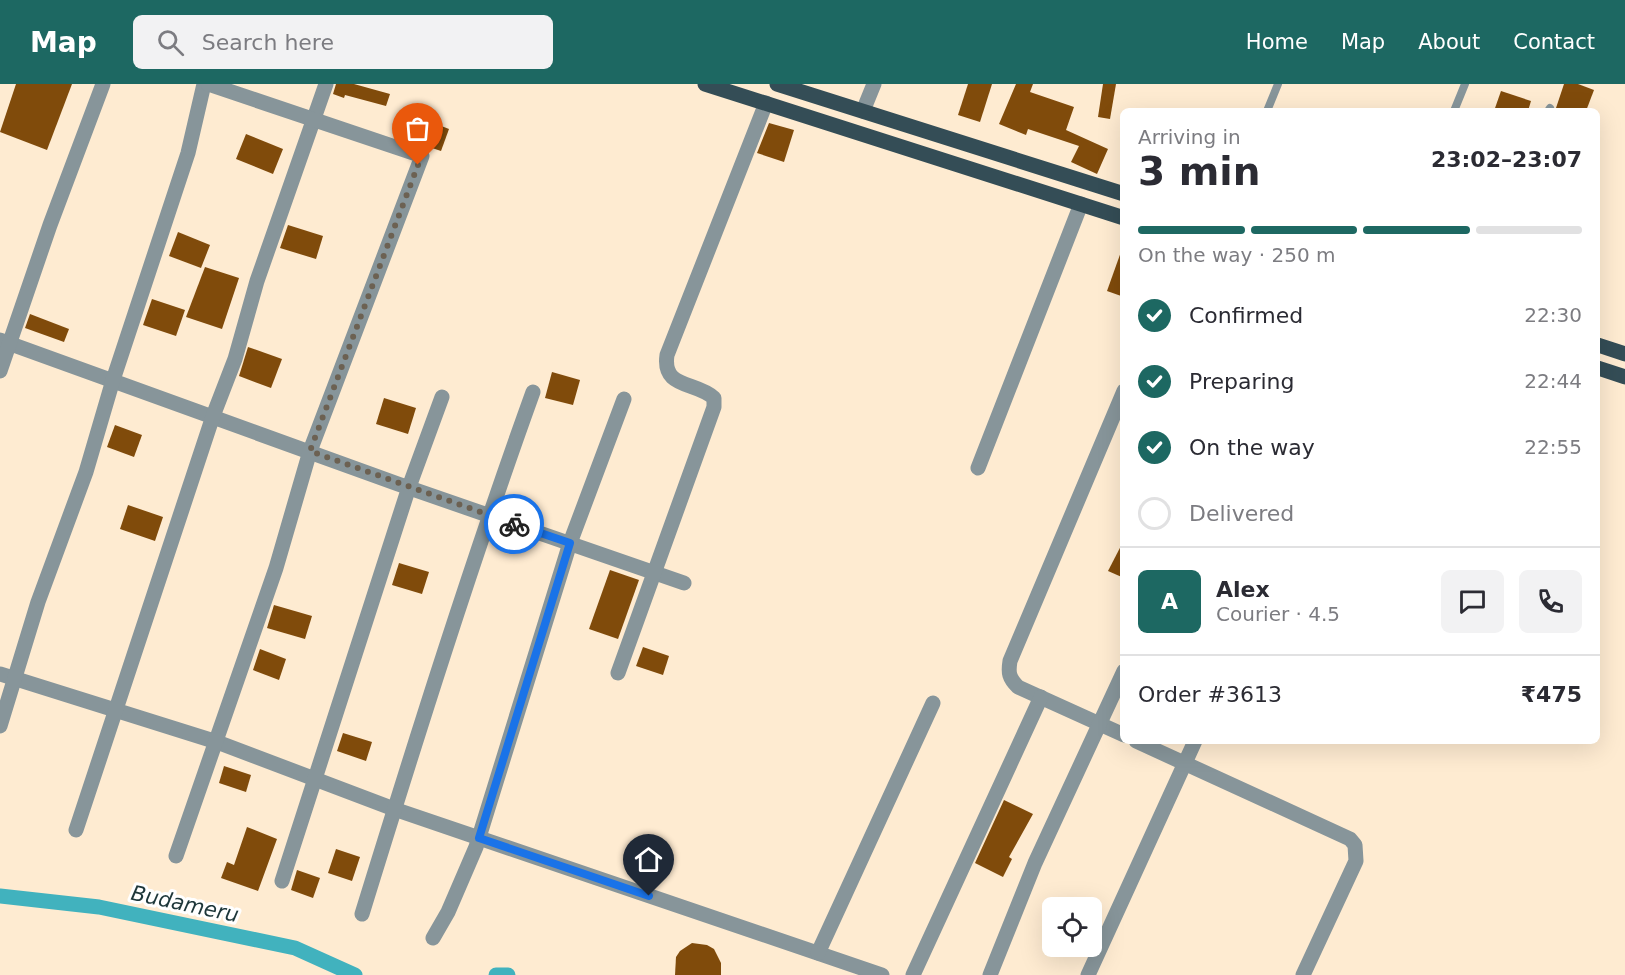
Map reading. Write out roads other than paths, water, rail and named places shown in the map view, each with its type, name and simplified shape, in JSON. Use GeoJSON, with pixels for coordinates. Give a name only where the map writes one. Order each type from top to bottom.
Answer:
{"type":"FeatureCollection","features":[{"type":"Feature","properties":{"kind":"main road"},"geometry":{"type":"LineString","coordinates":[[705,84],[1120,217]]}},
{"type":"Feature","properties":{"kind":"main road"},"geometry":{"type":"LineString","coordinates":[[777,84],[1120,193]]}},
{"type":"Feature","properties":{"kind":"main road"},"geometry":{"type":"LineString","coordinates":[[1600,346],[1625,354]]}},
{"type":"Feature","properties":{"kind":"main road"},"geometry":{"type":"LineString","coordinates":[[1600,370],[1625,377]]}},
{"type":"Feature","properties":{"kind":"street"},"geometry":{"type":"LineString","coordinates":[[0,371],[5,342],[103,84]]}},
{"type":"Feature","properties":{"kind":"street"},"geometry":{"type":"LineString","coordinates":[[0,726],[38,602],[86,472],[113,380],[188,153],[206,84],[422,156],[310,451],[276,568],[176,856]]}},
{"type":"Feature","properties":{"kind":"street"},"geometry":{"type":"LineString","coordinates":[[76,830],[213,416],[235,359],[257,281],[326,84]]}},
{"type":"Feature","properties":{"kind":"street"},"geometry":{"type":"LineString","coordinates":[[863,111],[874,84]]}},
{"type":"Feature","properties":{"kind":"street"},"geometry":{"type":"LineString","coordinates":[[618,673],[714,407],[714,398],[708,393],[671,377],[665,368],[667,355],[765,103]]}},
{"type":"Feature","properties":{"kind":"street"},"geometry":{"type":"LineString","coordinates":[[978,468],[1081,204]]}},
{"type":"Feature","properties":{"kind":"street"},"geometry":{"type":"LineString","coordinates":[[5,342],[684,583]]}},
{"type":"Feature","properties":{"kind":"street"},"geometry":{"type":"LineString","coordinates":[[362,914],[489,515],[533,392]]}},
{"type":"Feature","properties":{"kind":"street"},"geometry":{"type":"LineString","coordinates":[[282,881],[409,487],[442,397]]}},
{"type":"Feature","properties":{"kind":"street"},"geometry":{"type":"LineString","coordinates":[[433,938],[448,912],[479,838],[570,543],[624,399]]}},
{"type":"Feature","properties":{"kind":"street"},"geometry":{"type":"LineString","coordinates":[[1120,400],[1010,661],[1011,679],[1018,687],[1120,733]]}},
{"type":"Feature","properties":{"kind":"street"},"geometry":{"type":"LineString","coordinates":[[0,674],[217,742],[394,809],[882,975]]}},
{"type":"Feature","properties":{"kind":"street"},"geometry":{"type":"LineString","coordinates":[[990,975],[1035,863],[1120,680]]}},
{"type":"Feature","properties":{"kind":"street"},"geometry":{"type":"LineString","coordinates":[[913,975],[1041,697]]}},
{"type":"Feature","properties":{"kind":"street"},"geometry":{"type":"LineString","coordinates":[[818,953],[933,703]]}},
{"type":"Feature","properties":{"kind":"street"},"geometry":{"type":"LineString","coordinates":[[1142,744],[1350,839],[1355,845],[1356,861],[1303,975]]}},
{"type":"Feature","properties":{"kind":"street"},"geometry":{"type":"LineString","coordinates":[[1088,975],[1194,744]]}},
{"type":"Feature","properties":{"kind":"lane"},"geometry":{"type":"LineString","coordinates":[[1268,108],[1278,84]]}},
{"type":"Feature","properties":{"kind":"lane"},"geometry":{"type":"LineString","coordinates":[[1455,108],[1465,84]]}},
{"type":"Feature","properties":{"kind":"waterway","name":"Budameru"},"geometry":{"type":"LineString","coordinates":[[0,896],[99,907],[295,948],[355,975]]}},
{"type":"Feature","properties":{"kind":"waterway","name":"Budameru"},"geometry":{"type":"LineString","coordinates":[[496,975],[508,975]]}}]}
